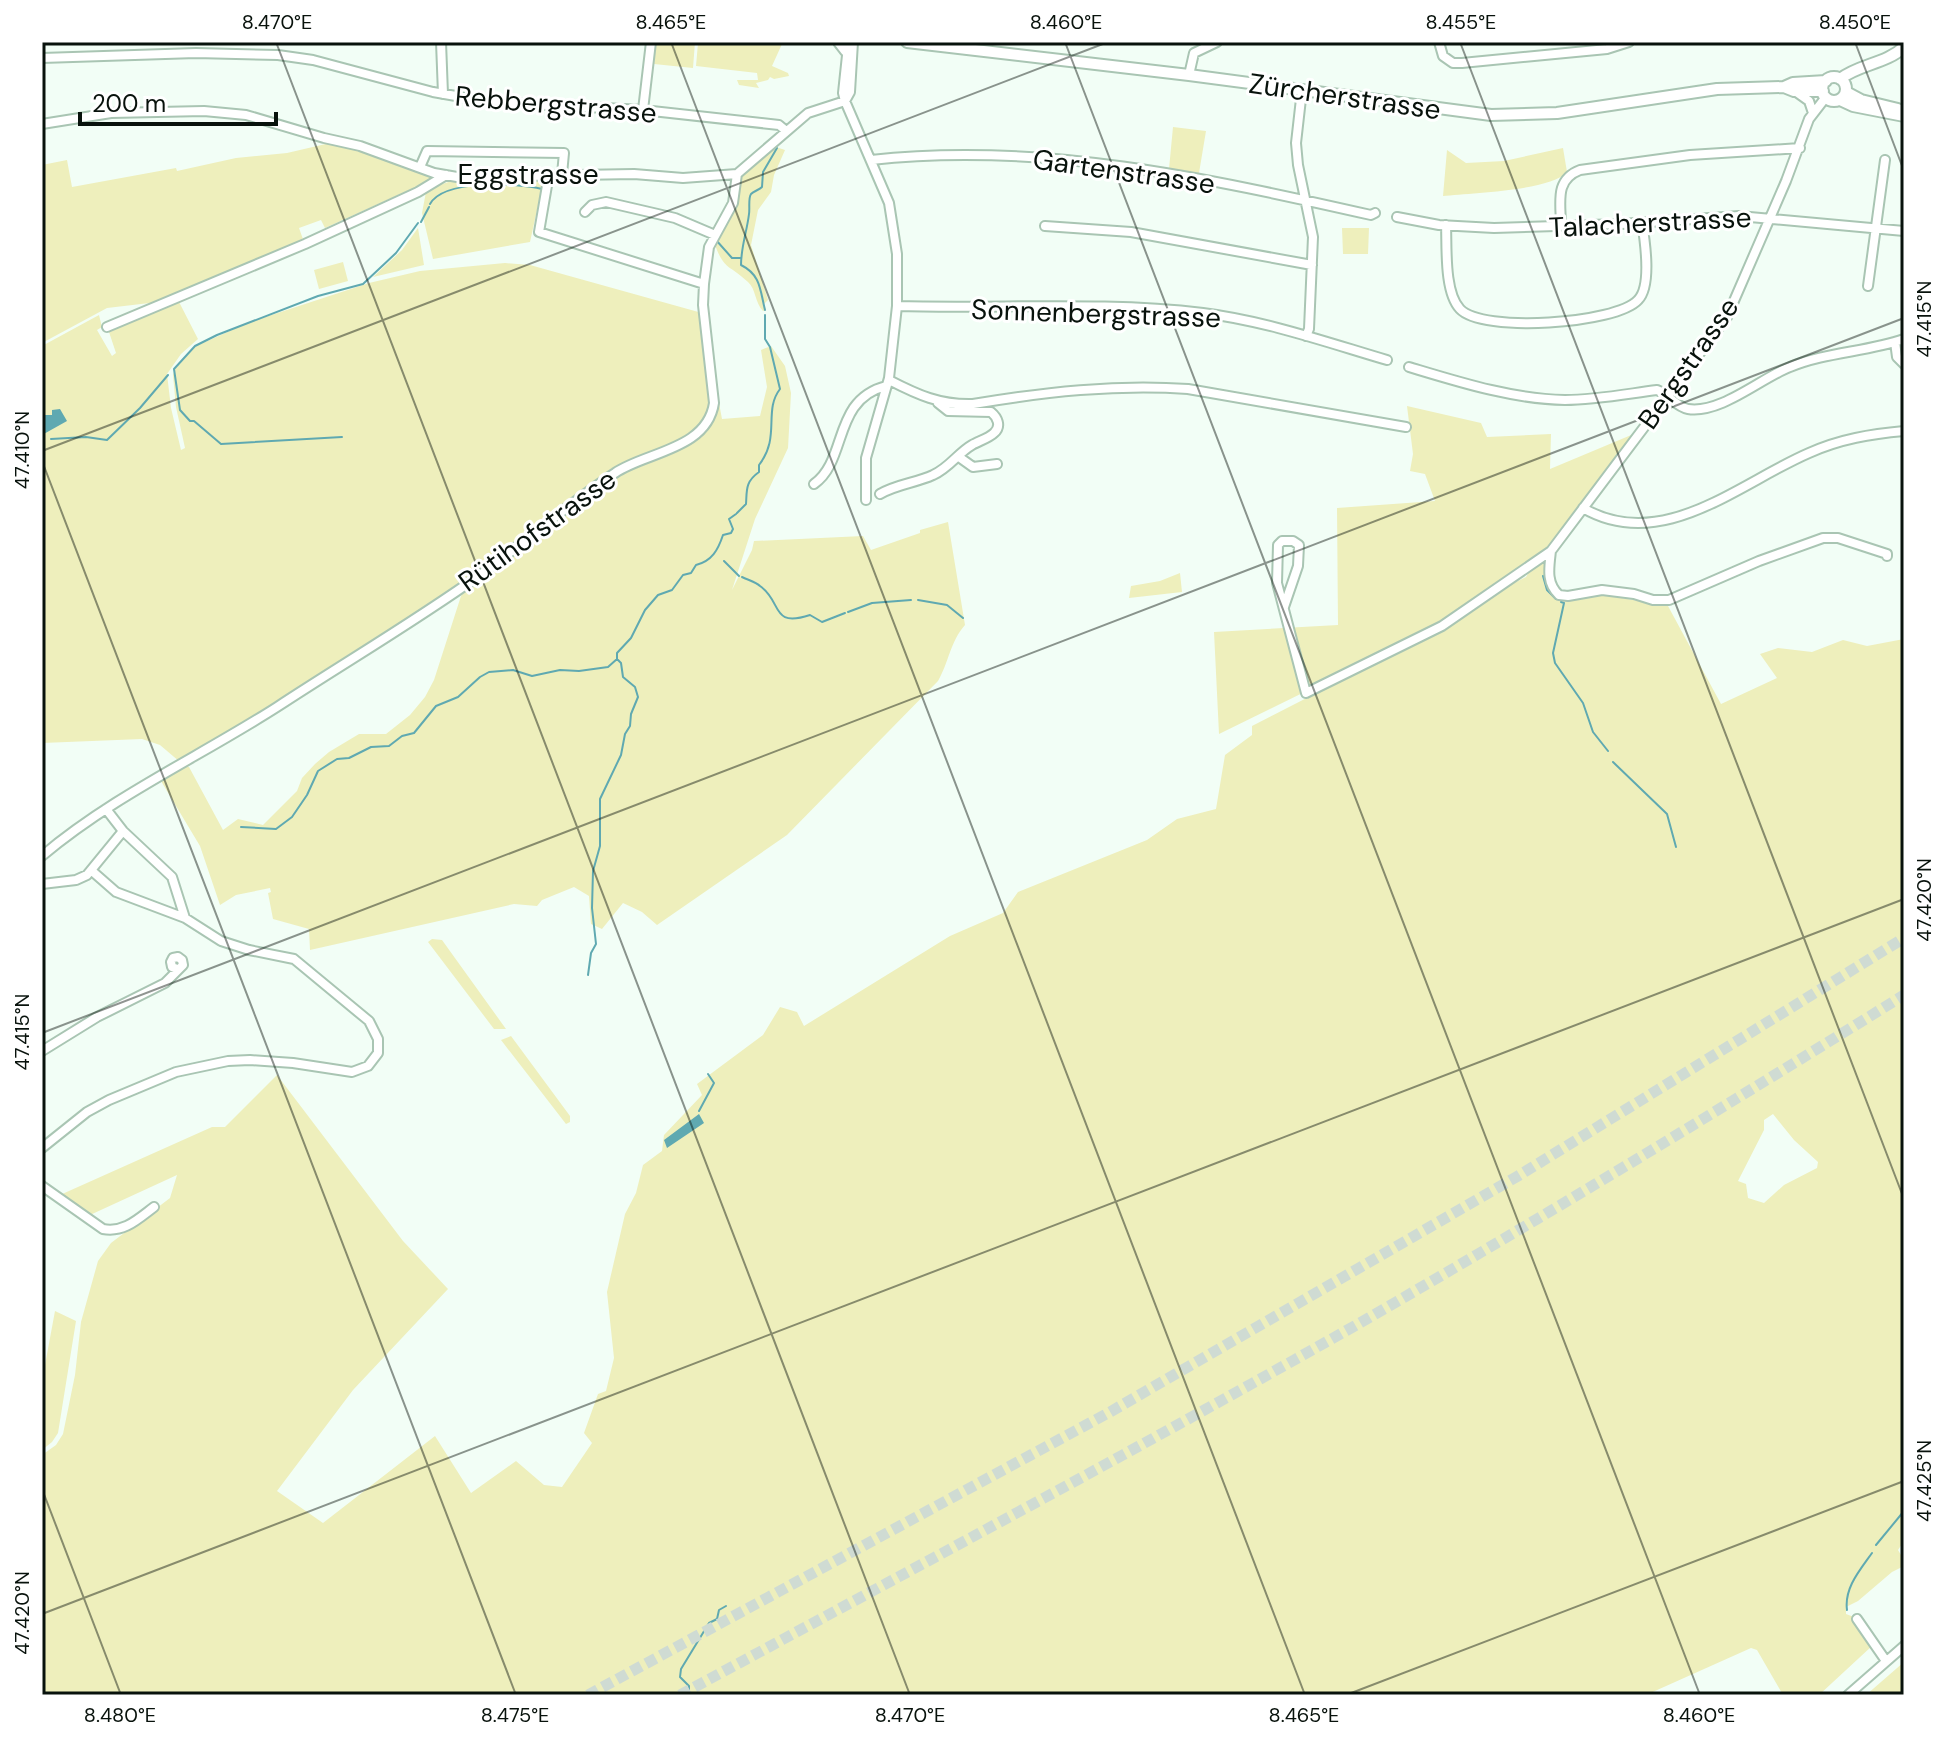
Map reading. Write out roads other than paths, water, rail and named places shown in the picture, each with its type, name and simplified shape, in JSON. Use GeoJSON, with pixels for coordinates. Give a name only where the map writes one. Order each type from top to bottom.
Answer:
{"type":"FeatureCollection","features":[{"type":"Feature","properties":{"kind":"main road","name":"Zürcherstrasse"},"geometry":{"type":"LineString","coordinates":[[907,42],[1189,75],[1449,111],[1523,115],[1569,112],[1717,89],[1789,89],[1793,83],[1825,90],[1833,101],[1843,96],[1904,110]]}},
{"type":"Feature","properties":{"kind":"main road"},"geometry":{"type":"LineString","coordinates":[[1843,96],[1845,86],[1840,79],[1901,51]]}},
{"type":"Feature","properties":{"kind":"main road","name":"Zürcherstrasse"},"geometry":{"type":"LineString","coordinates":[[1825,90],[1833,78],[1840,79]]}},
{"type":"Feature","properties":{"kind":"main road","name":"Zürcherstrasse"},"geometry":{"type":"LineString","coordinates":[[1843,96],[1853,106],[1904,116]]}},
{"type":"Feature","properties":{"kind":"street"},"geometry":{"type":"LineString","coordinates":[[441,42],[443,94]]}},
{"type":"Feature","properties":{"kind":"street"},"geometry":{"type":"LineString","coordinates":[[643,110],[651,42]]}},
{"type":"Feature","properties":{"kind":"street"},"geometry":{"type":"LineString","coordinates":[[1189,75],[1194,53],[1217,42]]}},
{"type":"Feature","properties":{"kind":"street"},"geometry":{"type":"LineString","coordinates":[[1439,42],[1443,56],[1453,63],[1629,42]]}},
{"type":"Feature","properties":{"kind":"street"},"geometry":{"type":"LineString","coordinates":[[847,44],[845,101],[889,203],[898,271],[888,383],[866,458],[866,500]]}},
{"type":"Feature","properties":{"kind":"street","name":"Rebbergstrasse"},"geometry":{"type":"LineString","coordinates":[[42,58],[196,53],[278,55],[313,60],[443,94],[490,102],[643,110],[779,125],[785,130]]}},
{"type":"Feature","properties":{"kind":"street"},"geometry":{"type":"LineString","coordinates":[[1789,89],[1809,101],[1813,113]]}},
{"type":"Feature","properties":{"kind":"street"},"geometry":{"type":"LineString","coordinates":[[1302,90],[1296,143],[1313,237],[1309,329],[1306,336]]}},
{"type":"Feature","properties":{"kind":"street","name":"Bergstrasse"},"geometry":{"type":"LineString","coordinates":[[1551,551],[1727,317],[1825,90]]}},
{"type":"Feature","properties":{"kind":"street"},"geometry":{"type":"LineString","coordinates":[[737,174],[808,113],[845,101]]}},
{"type":"Feature","properties":{"kind":"street","name":"Eggstrasse"},"geometry":{"type":"LineString","coordinates":[[42,124],[111,113],[224,112],[246,115],[360,146],[446,175],[634,174],[683,178],[737,174]]}},
{"type":"Feature","properties":{"kind":"street"},"geometry":{"type":"LineString","coordinates":[[1561,226],[1560,194],[1564,180],[1574,173],[1705,154],[1800,148]]}},
{"type":"Feature","properties":{"kind":"street"},"geometry":{"type":"LineString","coordinates":[[420,167],[427,151],[564,153],[562,174]]}},
{"type":"Feature","properties":{"kind":"street","name":"Gartenstrasse"},"geometry":{"type":"LineString","coordinates":[[871,160],[930,155],[1056,158],[1176,174],[1371,215],[1375,213]]}},
{"type":"Feature","properties":{"kind":"street"},"geometry":{"type":"LineString","coordinates":[[1868,286],[1885,160]]}},
{"type":"Feature","properties":{"kind":"street"},"geometry":{"type":"LineString","coordinates":[[549,174],[539,232],[704,284]]}},
{"type":"Feature","properties":{"kind":"street","name":"Rütihofstrasse"},"geometry":{"type":"LineString","coordinates":[[42,856],[106,809],[275,708],[478,576],[618,470],[674,449],[702,426],[708,420],[714,403],[703,305],[707,254],[733,203],[737,174]]}},
{"type":"Feature","properties":{"kind":"street"},"geometry":{"type":"LineString","coordinates":[[107,327],[305,244],[446,175]]}},
{"type":"Feature","properties":{"kind":"street"},"geometry":{"type":"LineString","coordinates":[[585,212],[592,205],[606,202],[675,218],[715,235]]}},
{"type":"Feature","properties":{"kind":"street","name":"Talacherstrasse"},"geometry":{"type":"LineString","coordinates":[[1397,217],[1446,225],[1494,228],[1739,216],[1904,231]]}},
{"type":"Feature","properties":{"kind":"street"},"geometry":{"type":"LineString","coordinates":[[1446,225],[1451,291],[1462,312],[1474,318],[1508,322],[1552,322],[1603,315],[1628,308],[1639,300],[1646,285],[1642,222]]}},
{"type":"Feature","properties":{"kind":"street"},"geometry":{"type":"LineString","coordinates":[[1045,226],[1131,232],[1312,265]]}},
{"type":"Feature","properties":{"kind":"street","name":"Sonnenbergstrasse"},"geometry":{"type":"LineString","coordinates":[[897,306],[1184,311],[1243,320],[1387,360]]}},
{"type":"Feature","properties":{"kind":"street"},"geometry":{"type":"LineString","coordinates":[[1409,367],[1535,398],[1577,400],[1657,390],[1686,409],[1708,406],[1745,391],[1792,366],[1900,340],[1897,357],[1904,364]]}},
{"type":"Feature","properties":{"kind":"street"},"geometry":{"type":"LineString","coordinates":[[888,383],[938,402],[973,404],[1086,388],[1188,389],[1406,427]]}},
{"type":"Feature","properties":{"kind":"street"},"geometry":{"type":"LineString","coordinates":[[814,484],[823,477],[854,407],[871,392],[888,383]]}},
{"type":"Feature","properties":{"kind":"street"},"geometry":{"type":"LineString","coordinates":[[880,494],[892,487],[932,476],[972,444],[994,433],[998,421],[991,412],[948,411],[938,402]]}},
{"type":"Feature","properties":{"kind":"street"},"geometry":{"type":"LineString","coordinates":[[1583,508],[1602,518],[1626,523],[1673,518],[1717,502],[1827,445],[1852,438],[1904,431]]}},
{"type":"Feature","properties":{"kind":"street"},"geometry":{"type":"LineString","coordinates":[[959,457],[973,467],[997,464]]}},
{"type":"Feature","properties":{"kind":"street"},"geometry":{"type":"LineString","coordinates":[[1551,551],[1549,578],[1552,588],[1559,595],[1615,591],[1661,601],[1678,597],[1759,561],[1823,538],[1838,538],[1887,556]]}},
{"type":"Feature","properties":{"kind":"street"},"geometry":{"type":"LineString","coordinates":[[1284,607],[1300,555],[1299,545],[1293,541],[1282,541],[1278,545],[1275,555],[1277,583],[1306,693],[1442,626],[1551,551]]}},
{"type":"Feature","properties":{"kind":"street"},"geometry":{"type":"LineString","coordinates":[[106,809],[123,831],[172,877],[185,918]]}},
{"type":"Feature","properties":{"kind":"street"},"geometry":{"type":"LineString","coordinates":[[42,884],[76,880],[92,871],[123,831]]}},
{"type":"Feature","properties":{"kind":"street"},"geometry":{"type":"LineString","coordinates":[[42,1148],[87,1112],[176,1072],[228,1061],[293,1063],[352,1072],[374,1061],[378,1053],[378,1039],[369,1021],[294,959],[221,941],[185,918],[116,892],[92,871]]}},
{"type":"Feature","properties":{"kind":"street"},"geometry":{"type":"LineString","coordinates":[[42,1051],[97,1017],[156,988],[172,977],[177,969]]}},
{"type":"Feature","properties":{"kind":"street"},"geometry":{"type":"LineString","coordinates":[[42,1186],[91,1221],[111,1231],[128,1226],[154,1207]]}},
{"type":"Feature","properties":{"kind":"street"},"geometry":{"type":"LineString","coordinates":[[1857,1619],[1886,1661]]}},
{"type":"Feature","properties":{"kind":"street"},"geometry":{"type":"LineString","coordinates":[[1848,1695],[1904,1646]]}},
{"type":"Feature","properties":{"kind":"water"},"geometry":{"type":"Polygon","coordinates":[[[42,400],[45,415],[52,415],[52,410],[60,409],[67,421],[42,435],[42,400]]]}},
{"type":"Feature","properties":{"kind":"water"},"geometry":{"type":"Polygon","coordinates":[[[699,1114],[704,1123],[667,1148],[664,1140],[699,1114]]]}},
{"type":"Feature","properties":{"kind":"waterway"},"geometry":{"type":"LineString","coordinates":[[765,310],[759,284],[752,273],[741,265],[741,258],[750,196],[762,187],[763,172],[777,148]]}},
{"type":"Feature","properties":{"kind":"waterway"},"geometry":{"type":"LineString","coordinates":[[430,204],[450,190],[465,187],[516,185],[542,189]]}},
{"type":"Feature","properties":{"kind":"waterway"},"geometry":{"type":"LineString","coordinates":[[421,222],[429,207]]}},
{"type":"Feature","properties":{"kind":"waterway"},"geometry":{"type":"LineString","coordinates":[[342,437],[221,444],[180,410],[174,369],[195,346],[217,335],[318,296],[363,284],[396,253],[418,223]]}},
{"type":"Feature","properties":{"kind":"waterway"},"geometry":{"type":"LineString","coordinates":[[716,240],[732,258],[741,258]]}},
{"type":"Feature","properties":{"kind":"waterway"},"geometry":{"type":"LineString","coordinates":[[737,513],[746,504],[749,483],[759,472],[759,465],[766,455],[773,406],[780,389],[770,347],[765,339],[765,315]]}},
{"type":"Feature","properties":{"kind":"waterway"},"geometry":{"type":"LineString","coordinates":[[51,439],[86,437],[107,440],[168,375]]}},
{"type":"Feature","properties":{"kind":"waterway"},"geometry":{"type":"LineString","coordinates":[[241,827],[276,829],[292,817],[318,771],[337,759],[349,758],[371,747],[389,746],[402,736],[414,733],[436,706],[458,697],[489,672],[513,670],[532,676],[560,670],[608,667],[617,659],[617,653],[631,638],[645,610],[658,595],[672,590],[683,575],[691,573],[696,565],[714,554],[723,535],[731,533],[733,529],[729,519],[736,514]]}},
{"type":"Feature","properties":{"kind":"waterway"},"geometry":{"type":"LineString","coordinates":[[724,561],[739,576]]}},
{"type":"Feature","properties":{"kind":"waterway"},"geometry":{"type":"LineString","coordinates":[[1543,576],[1547,590],[1556,599]]}},
{"type":"Feature","properties":{"kind":"waterway"},"geometry":{"type":"LineString","coordinates":[[742,577],[767,592],[783,616],[797,618],[810,615],[822,622],[845,613]]}},
{"type":"Feature","properties":{"kind":"waterway"},"geometry":{"type":"LineString","coordinates":[[848,612],[872,603],[911,600]]}},
{"type":"Feature","properties":{"kind":"waterway"},"geometry":{"type":"LineString","coordinates":[[918,600],[947,605],[963,618]]}},
{"type":"Feature","properties":{"kind":"waterway"},"geometry":{"type":"LineString","coordinates":[[1561,602],[1564,603],[1553,653],[1555,663],[1583,703],[1593,732],[1608,751]]}},
{"type":"Feature","properties":{"kind":"waterway"},"geometry":{"type":"LineString","coordinates":[[588,975],[591,953],[596,944],[592,908],[593,871],[600,846],[600,799],[621,755],[638,697],[635,687],[623,677],[621,663],[617,659]]}},
{"type":"Feature","properties":{"kind":"waterway"},"geometry":{"type":"LineString","coordinates":[[1613,762],[1667,814],[1676,847]]}},
{"type":"Feature","properties":{"kind":"waterway"},"geometry":{"type":"LineString","coordinates":[[699,1111],[714,1083],[708,1074]]}},
{"type":"Feature","properties":{"kind":"waterway"},"geometry":{"type":"LineString","coordinates":[[1876,1545],[1904,1511]]}},
{"type":"Feature","properties":{"kind":"waterway"},"geometry":{"type":"LineString","coordinates":[[1847,1610],[1850,1587],[1872,1553]]}},
{"type":"Feature","properties":{"kind":"waterway"},"geometry":{"type":"LineString","coordinates":[[689,1692],[689,1686],[680,1677],[681,1669],[709,1623],[717,1619],[719,1610],[726,1606]]}},
{"type":"Feature","properties":{"kind":"tunnel"},"geometry":{"type":"LineString","coordinates":[[588,1695],[1110,1412],[1518,1176],[1904,938]]}},
{"type":"Feature","properties":{"kind":"tunnel"},"geometry":{"type":"LineString","coordinates":[[680,1695],[1358,1324],[1496,1244],[1904,995]]}}]}
